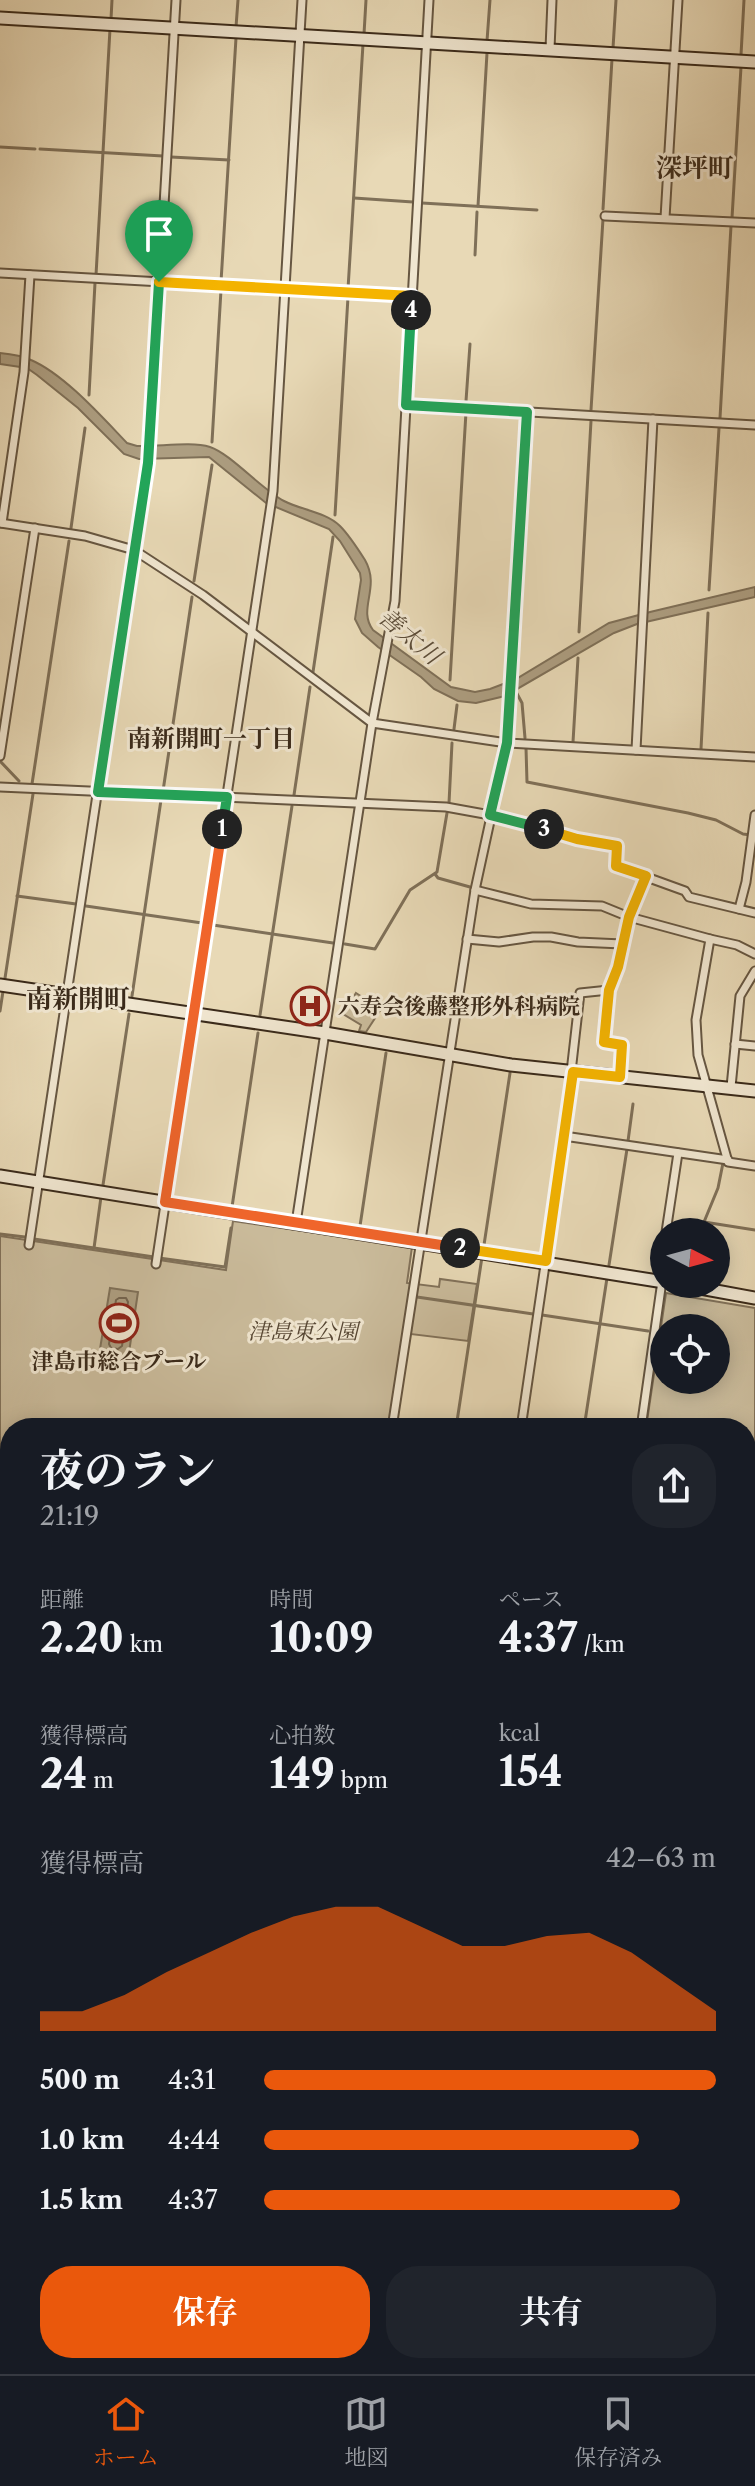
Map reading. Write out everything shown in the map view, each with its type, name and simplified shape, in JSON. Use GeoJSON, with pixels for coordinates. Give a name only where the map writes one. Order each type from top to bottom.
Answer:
{"type":"FeatureCollection","features":[{"type":"Feature","properties":{"kind":"street"},"geometry":{"type":"LineString","coordinates":[[29,1245],[148,463],[176,0]]}},
{"type":"Feature","properties":{"kind":"street"},"geometry":{"type":"LineString","coordinates":[[156,1264],[273,491],[302,0]]}},
{"type":"Feature","properties":{"kind":"street"},"geometry":{"type":"LineString","coordinates":[[296,1223],[372,723],[395,601],[429,0]]}},
{"type":"Feature","properties":{"kind":"street"},"geometry":{"type":"LineString","coordinates":[[550,49],[552,0]]}},
{"type":"Feature","properties":{"kind":"street"},"geometry":{"type":"LineString","coordinates":[[665,218],[678,0]]}},
{"type":"Feature","properties":{"kind":"street"},"geometry":{"type":"LineString","coordinates":[[0,18],[755,62]]}},
{"type":"Feature","properties":{"kind":"street"},"geometry":{"type":"LineString","coordinates":[[605,216],[755,223]]}},
{"type":"Feature","properties":{"kind":"street"},"geometry":{"type":"LineString","coordinates":[[0,273],[412,296]]}},
{"type":"Feature","properties":{"kind":"street"},"geometry":{"type":"LineString","coordinates":[[30,275],[24,372],[1,523],[85,536],[134,550],[203,595],[372,723],[507,743],[755,757]]}},
{"type":"Feature","properties":{"kind":"street"},"geometry":{"type":"LineString","coordinates":[[406,405],[755,425]]}},
{"type":"Feature","properties":{"kind":"street"},"geometry":{"type":"LineString","coordinates":[[394,1418],[475,890],[507,743],[527,412]]}},
{"type":"Feature","properties":{"kind":"street"},"geometry":{"type":"LineString","coordinates":[[636,750],[653,419]]}},
{"type":"Feature","properties":{"kind":"street"},"geometry":{"type":"LineString","coordinates":[[0,756],[35,528]]}},
{"type":"Feature","properties":{"kind":"street"},"geometry":{"type":"LineString","coordinates":[[0,787],[446,807],[617,846],[616,866],[685,891],[689,897],[755,913]]}},
{"type":"Feature","properties":{"kind":"street"},"geometry":{"type":"LineString","coordinates":[[739,909],[755,815]]}},
{"type":"Feature","properties":{"kind":"street"},"geometry":{"type":"LineString","coordinates":[[620,1077],[622,1045],[604,1042],[609,990],[618,967],[629,917],[646,876]]}},
{"type":"Feature","properties":{"kind":"street"},"geometry":{"type":"LineString","coordinates":[[475,890],[531,904],[602,906],[629,917],[737,945],[755,954]]}},
{"type":"Feature","properties":{"kind":"street"},"geometry":{"type":"LineString","coordinates":[[467,939],[499,942],[551,937],[622,944]]}},
{"type":"Feature","properties":{"kind":"street"},"geometry":{"type":"LineString","coordinates":[[710,939],[696,1020],[698,1055],[728,1160]]}},
{"type":"Feature","properties":{"kind":"street"},"geometry":{"type":"LineString","coordinates":[[731,1087],[740,996],[755,971]]}},
{"type":"Feature","properties":{"kind":"street"},"geometry":{"type":"LineString","coordinates":[[3,985],[325,1033],[511,1065],[755,1091]]}},
{"type":"Feature","properties":{"kind":"street"},"geometry":{"type":"LineString","coordinates":[[522,1418],[564,1136],[580,993],[609,990]]}},
{"type":"Feature","properties":{"kind":"street"},"geometry":{"type":"LineString","coordinates":[[735,1044],[755,1046]]}},
{"type":"Feature","properties":{"kind":"street"},"geometry":{"type":"LineString","coordinates":[[564,1136],[755,1166]]}},
{"type":"Feature","properties":{"kind":"street"},"geometry":{"type":"LineString","coordinates":[[668,1218],[678,1153]]}},
{"type":"Feature","properties":{"kind":"street"},"geometry":{"type":"LineString","coordinates":[[0,1176],[650,1279]]}},
{"type":"Feature","properties":{"kind":"street"},"geometry":{"type":"LineString","coordinates":[[730,1293],[755,1298]]}},
{"type":"Feature","properties":{"kind":"street"},"geometry":{"type":"LineString","coordinates":[[642,1418],[660,1298]]}},
{"type":"Feature","properties":{"kind":"green space"},"geometry":{"type":"Polygon","coordinates":[[[356,993],[381,1009],[366,1032],[359,1031],[361,1025],[343,1014],[356,993]]]}},
{"type":"Feature","properties":{"kind":"green space","name":"津島東公園"},"geometry":{"type":"Polygon","coordinates":[[[233,1221],[412,1247],[407,1283],[439,1287],[440,1279],[477,1284],[468,1341],[403,1333],[390,1418],[0,1418],[0,1236],[226,1270],[233,1221]]]}},
{"type":"Feature","properties":{"kind":"green space"},"geometry":{"type":"Polygon","coordinates":[[[665,1298],[696,1298],[755,1308],[755,1418],[647,1418],[651,1394],[730,1394],[730,1314],[663,1314],[665,1298]]]}},
{"type":"Feature","properties":{"kind":"water"},"geometry":{"type":"Polygon","coordinates":[[[0,353],[27,358],[56,375],[127,443],[137,446],[184,444],[210,447],[284,501],[334,521],[353,542],[369,570],[371,580],[367,614],[373,630],[451,687],[475,692],[516,679],[609,623],[755,587],[755,597],[637,624],[614,633],[505,696],[476,703],[458,701],[434,689],[362,633],[355,619],[360,573],[329,529],[266,503],[209,457],[139,459],[124,454],[78,408],[37,375],[27,368],[0,364],[0,353]]]}},
{"type":"Feature","properties":{"kind":"water","name":"津島市総合プール"},"geometry":{"type":"Polygon","coordinates":[[[110,1288],[138,1292],[128,1359],[99,1355],[110,1288]]]}},
{"type":"Feature","properties":{"kind":"waterway"},"geometry":{"type":"LineString","coordinates":[[111,19],[112,0]]}},
{"type":"Feature","properties":{"kind":"waterway"},"geometry":{"type":"LineString","coordinates":[[236,27],[238,0]]}},
{"type":"Feature","properties":{"kind":"waterway"},"geometry":{"type":"LineString","coordinates":[[364,34],[366,0]]}},
{"type":"Feature","properties":{"kind":"waterway"},"geometry":{"type":"LineString","coordinates":[[487,41],[490,0]]}},
{"type":"Feature","properties":{"kind":"waterway"},"geometry":{"type":"LineString","coordinates":[[613,48],[616,0]]}},
{"type":"Feature","properties":{"kind":"waterway"},"geometry":{"type":"LineString","coordinates":[[741,55],[744,0]]}},
{"type":"Feature","properties":{"kind":"waterway"},"geometry":{"type":"LineString","coordinates":[[96,275],[110,29]]}},
{"type":"Feature","properties":{"kind":"waterway"},"geometry":{"type":"LineString","coordinates":[[221,282],[236,38]]}},
{"type":"Feature","properties":{"kind":"waterway"},"geometry":{"type":"LineString","coordinates":[[348,289],[363,44]]}},
{"type":"Feature","properties":{"kind":"waterway"},"geometry":{"type":"LineString","coordinates":[[478,206],[487,53]]}},
{"type":"Feature","properties":{"kind":"waterway"},"geometry":{"type":"LineString","coordinates":[[603,209],[612,59]]}},
{"type":"Feature","properties":{"kind":"waterway"},"geometry":{"type":"LineString","coordinates":[[732,218],[741,67]]}},
{"type":"Feature","properties":{"kind":"waterway"},"geometry":{"type":"LineString","coordinates":[[0,147],[35,149]]}},
{"type":"Feature","properties":{"kind":"waterway"},"geometry":{"type":"LineString","coordinates":[[40,149],[163,156]]}},
{"type":"Feature","properties":{"kind":"waterway"},"geometry":{"type":"LineString","coordinates":[[171,157],[229,160]]}},
{"type":"Feature","properties":{"kind":"waterway"},"geometry":{"type":"LineString","coordinates":[[354,198],[413,202]]}},
{"type":"Feature","properties":{"kind":"waterway"},"geometry":{"type":"LineString","coordinates":[[422,203],[537,210]]}},
{"type":"Feature","properties":{"kind":"waterway"},"geometry":{"type":"LineString","coordinates":[[475,255],[477,212]]}},
{"type":"Feature","properties":{"kind":"waterway"},"geometry":{"type":"LineString","coordinates":[[591,410],[603,219]]}},
{"type":"Feature","properties":{"kind":"waterway"},"geometry":{"type":"LineString","coordinates":[[720,418],[731,226]]}},
{"type":"Feature","properties":{"kind":"waterway"},"geometry":{"type":"LineString","coordinates":[[89,395],[95,283]]}},
{"type":"Feature","properties":{"kind":"waterway"},"geometry":{"type":"LineString","coordinates":[[212,442],[221,290]]}},
{"type":"Feature","properties":{"kind":"waterway"},"geometry":{"type":"LineString","coordinates":[[335,515],[348,297]]}},
{"type":"Feature","properties":{"kind":"waterway"},"geometry":{"type":"LineString","coordinates":[[466,401],[470,344]]}},
{"type":"Feature","properties":{"kind":"waterway","name":"善太川"},"geometry":{"type":"LineString","coordinates":[[450,680],[466,412]]}},
{"type":"Feature","properties":{"kind":"waterway"},"geometry":{"type":"LineString","coordinates":[[579,632],[591,421]]}},
{"type":"Feature","properties":{"kind":"waterway"},"geometry":{"type":"LineString","coordinates":[[71,528],[85,428]]}},
{"type":"Feature","properties":{"kind":"waterway"},"geometry":{"type":"LineString","coordinates":[[709,590],[719,428]]}},
{"type":"Feature","properties":{"kind":"waterway"},"geometry":{"type":"LineString","coordinates":[[194,581],[212,465]]}},
{"type":"Feature","properties":{"kind":"waterway"},"geometry":{"type":"LineString","coordinates":[[313,672],[333,537]]}},
{"type":"Feature","properties":{"kind":"waterway"},"geometry":{"type":"LineString","coordinates":[[32,784],[69,541]]}},
{"type":"Feature","properties":{"kind":"waterway"},"geometry":{"type":"LineString","coordinates":[[163,791],[192,597]]}},
{"type":"Feature","properties":{"kind":"waterway"},"geometry":{"type":"LineString","coordinates":[[701,749],[708,613]]}},
{"type":"Feature","properties":{"kind":"waterway"},"geometry":{"type":"LineString","coordinates":[[573,742],[578,658]]}},
{"type":"Feature","properties":{"kind":"waterway"},"geometry":{"type":"LineString","coordinates":[[294,795],[310,687]]}},
{"type":"Feature","properties":{"kind":"waterway"},"geometry":{"type":"LineString","coordinates":[[514,688],[522,703],[525,738]]}},
{"type":"Feature","properties":{"kind":"waterway"},"geometry":{"type":"LineString","coordinates":[[454,729],[457,705]]}},
{"type":"Feature","properties":{"kind":"waterway"},"geometry":{"type":"LineString","coordinates":[[449,803],[452,743]]}},
{"type":"Feature","properties":{"kind":"waterway"},"geometry":{"type":"LineString","coordinates":[[526,748],[527,782],[688,813],[716,820],[751,835]]}},
{"type":"Feature","properties":{"kind":"waterway"},"geometry":{"type":"LineString","coordinates":[[0,761],[19,781]]}},
{"type":"Feature","properties":{"kind":"waterway"},"geometry":{"type":"LineString","coordinates":[[0,1011],[33,794]]}},
{"type":"Feature","properties":{"kind":"waterway"},"geometry":{"type":"LineString","coordinates":[[132,996],[161,800]]}},
{"type":"Feature","properties":{"kind":"waterway"},"geometry":{"type":"LineString","coordinates":[[260,1015],[292,806]]}},
{"type":"Feature","properties":{"kind":"waterway"},"geometry":{"type":"LineString","coordinates":[[345,944],[375,949],[410,890],[437,872],[447,813]]}},
{"type":"Feature","properties":{"kind":"waterway"},"geometry":{"type":"LineString","coordinates":[[435,874],[438,878],[470,887]]}},
{"type":"Feature","properties":{"kind":"waterway"},"geometry":{"type":"LineString","coordinates":[[17,896],[76,904]]}},
{"type":"Feature","properties":{"kind":"waterway"},"geometry":{"type":"LineString","coordinates":[[86,906],[202,923]]}},
{"type":"Feature","properties":{"kind":"waterway"},"geometry":{"type":"LineString","coordinates":[[213,925],[333,943]]}},
{"type":"Feature","properties":{"kind":"waterway"},"geometry":{"type":"LineString","coordinates":[[103,1185],[129,1014]]}},
{"type":"Feature","properties":{"kind":"waterway"},"geometry":{"type":"LineString","coordinates":[[232,1207],[258,1033]]}},
{"type":"Feature","properties":{"kind":"waterway"},"geometry":{"type":"LineString","coordinates":[[360,1226],[386,1053]]}},
{"type":"Feature","properties":{"kind":"waterway"},"geometry":{"type":"LineString","coordinates":[[484,1245],[510,1073]]}},
{"type":"Feature","properties":{"kind":"waterway"},"geometry":{"type":"LineString","coordinates":[[628,1141],[633,1104]]}},
{"type":"Feature","properties":{"kind":"waterway"},"geometry":{"type":"LineString","coordinates":[[609,1265],[627,1149]]}},
{"type":"Feature","properties":{"kind":"waterway"},"geometry":{"type":"LineString","coordinates":[[706,1218],[718,1188],[723,1163]]}},
{"type":"Feature","properties":{"kind":"waterway"},"geometry":{"type":"LineString","coordinates":[[94,1248],[101,1197]]}},
{"type":"Feature","properties":{"kind":"waterway"},"geometry":{"type":"LineString","coordinates":[[730,1226],[755,1230]]}},
{"type":"Feature","properties":{"kind":"waterway"},"geometry":{"type":"LineString","coordinates":[[159,1258],[225,1267],[231,1228]]}},
{"type":"Feature","properties":{"kind":"waterway"},"geometry":{"type":"LineString","coordinates":[[0,1234],[25,1237]]}},
{"type":"Feature","properties":{"kind":"waterway"},"geometry":{"type":"LineString","coordinates":[[34,1239],[154,1257]]}},
{"type":"Feature","properties":{"kind":"waterway"},"geometry":{"type":"LineString","coordinates":[[458,1418],[482,1257]]}},
{"type":"Feature","properties":{"kind":"waterway"},"geometry":{"type":"LineString","coordinates":[[586,1418],[607,1278]]}},
{"type":"Feature","properties":{"kind":"waterway"},"geometry":{"type":"LineString","coordinates":[[417,1297],[533,1314]]}},
{"type":"Feature","properties":{"kind":"waterway"},"geometry":{"type":"LineString","coordinates":[[542,1315],[648,1331]]}},
{"type":"Feature","properties":{"kind":"place","name":"六寿会後藤整形外科病院"},"geometry":{"type":"Point","coordinates":[310,1006]}},
{"type":"Feature","properties":{"kind":"place","name":"津島市総合プール"},"geometry":{"type":"Point","coordinates":[119,1323]}},
{"type":"Feature","properties":{"kind":"district","name":"深坪町"},"geometry":{"type":"Point","coordinates":[695,168]}},
{"type":"Feature","properties":{"kind":"district","name":"南新開町一丁目"},"geometry":{"type":"Point","coordinates":[211,738]}},
{"type":"Feature","properties":{"kind":"district","name":"南新開町"},"geometry":{"type":"Point","coordinates":[78,999]}},
{"type":"Feature","properties":{"kind":"route"},"geometry":{"type":"LineString","coordinates":[[159,282],[412,296],[406,405],[527,412],[507,743],[490,815],[577,839],[617,846],[616,866],[646,876],[629,917],[618,967],[609,990],[604,1042],[622,1045],[620,1077],[573,1072],[546,1261],[165,1202],[227,797],[98,792],[148,463],[159,282]]}}]}
